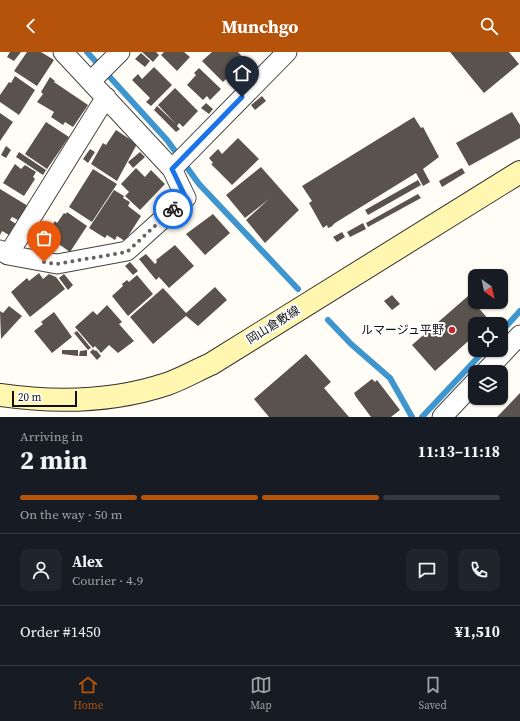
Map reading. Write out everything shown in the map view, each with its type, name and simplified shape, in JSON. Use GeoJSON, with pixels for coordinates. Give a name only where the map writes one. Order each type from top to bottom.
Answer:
{"type":"FeatureCollection","features":[{"type":"Feature","properties":{"kind":"main road","name":"岡山倉敷線"},"geometry":{"type":"LineString","coordinates":[[0,395],[36,400],[89,400],[125,395],[167,384],[211,364],[520,172]]}},
{"type":"Feature","properties":{"kind":"street"},"geometry":{"type":"LineString","coordinates":[[63,52],[94,78],[106,97],[178,162],[186,198],[127,252],[56,264],[4,252],[106,97]]}},
{"type":"Feature","properties":{"kind":"street"},"geometry":{"type":"LineString","coordinates":[[178,162],[287,52]]}},
{"type":"Feature","properties":{"kind":"street"},"geometry":{"type":"LineString","coordinates":[[94,78],[116,57]]}},
{"type":"Feature","properties":{"kind":"street"},"geometry":{"type":"LineString","coordinates":[[492,365],[520,335]]}},
{"type":"Feature","properties":{"kind":"street"},"geometry":{"type":"LineString","coordinates":[[442,417],[468,389]]}},
{"type":"Feature","properties":{"kind":"building"},"geometry":{"type":"Polygon","coordinates":[[[10,52],[21,52],[14,61],[7,57],[10,52]]]}},
{"type":"Feature","properties":{"kind":"building"},"geometry":{"type":"Polygon","coordinates":[[[27,52],[41,52],[54,60],[37,86],[14,71],[27,52]]]}},
{"type":"Feature","properties":{"kind":"building"},"geometry":{"type":"Polygon","coordinates":[[[142,52],[156,52],[159,55],[153,62],[142,52]]]}},
{"type":"Feature","properties":{"kind":"building"},"geometry":{"type":"Polygon","coordinates":[[[164,52],[184,52],[190,57],[177,71],[161,55],[164,52]]]}},
{"type":"Feature","properties":{"kind":"building"},"geometry":{"type":"Polygon","coordinates":[[[212,52],[238,52],[249,64],[236,75],[233,72],[223,82],[202,61],[212,52]]]}},
{"type":"Feature","properties":{"kind":"building"},"geometry":{"type":"Polygon","coordinates":[[[450,52],[509,52],[519,64],[484,93],[450,52]]]}},
{"type":"Feature","properties":{"kind":"building"},"geometry":{"type":"Polygon","coordinates":[[[141,53],[150,61],[145,67],[135,59],[141,53]]]}},
{"type":"Feature","properties":{"kind":"building"},"geometry":{"type":"Polygon","coordinates":[[[154,67],[172,85],[151,106],[146,102],[150,98],[132,80],[138,74],[142,79],[154,67]]]}},
{"type":"Feature","properties":{"kind":"building"},"geometry":{"type":"Polygon","coordinates":[[[199,68],[221,89],[210,100],[207,96],[203,100],[187,85],[196,75],[194,73],[199,68]]]}},
{"type":"Feature","properties":{"kind":"building"},"geometry":{"type":"Polygon","coordinates":[[[15,76],[35,90],[19,115],[0,102],[0,95],[15,76]]]}},
{"type":"Feature","properties":{"kind":"building"},"geometry":{"type":"Polygon","coordinates":[[[50,77],[55,81],[54,82],[88,105],[73,127],[65,122],[63,125],[51,117],[54,112],[37,102],[43,94],[41,92],[50,77]]]}},
{"type":"Feature","properties":{"kind":"building"},"geometry":{"type":"Polygon","coordinates":[[[175,88],[198,111],[183,127],[179,123],[177,126],[180,129],[176,132],[154,110],[157,106],[176,124],[158,105],[175,88]]]}},
{"type":"Feature","properties":{"kind":"building"},"geometry":{"type":"Polygon","coordinates":[[[262,96],[266,101],[255,110],[251,105],[262,96]]]}},
{"type":"Feature","properties":{"kind":"building"},"geometry":{"type":"Polygon","coordinates":[[[206,103],[213,109],[209,114],[201,108],[206,103]]]}},
{"type":"Feature","properties":{"kind":"building"},"geometry":{"type":"Polygon","coordinates":[[[512,112],[520,125],[520,138],[469,166],[456,143],[512,112]]]}},
{"type":"Feature","properties":{"kind":"building"},"geometry":{"type":"Polygon","coordinates":[[[0,113],[13,122],[0,141],[0,113]]]}},
{"type":"Feature","properties":{"kind":"building"},"geometry":{"type":"Polygon","coordinates":[[[414,117],[421,128],[423,127],[439,157],[423,169],[430,182],[423,186],[416,173],[335,223],[331,227],[328,228],[327,225],[323,228],[309,203],[312,201],[302,186],[414,117]]]}},
{"type":"Feature","properties":{"kind":"building"},"geometry":{"type":"Polygon","coordinates":[[[46,122],[69,137],[47,169],[25,154],[46,122]]]}},
{"type":"Feature","properties":{"kind":"building"},"geometry":{"type":"Polygon","coordinates":[[[116,130],[137,144],[117,181],[91,164],[103,143],[106,145],[116,130]]]}},
{"type":"Feature","properties":{"kind":"building"},"geometry":{"type":"Polygon","coordinates":[[[238,138],[259,159],[232,185],[211,164],[213,163],[209,158],[218,149],[222,154],[238,138]]]}},
{"type":"Feature","properties":{"kind":"building"},"geometry":{"type":"Polygon","coordinates":[[[6,146],[11,150],[6,158],[1,155],[6,146]]]}},
{"type":"Feature","properties":{"kind":"building"},"geometry":{"type":"Polygon","coordinates":[[[90,149],[95,152],[88,163],[83,159],[90,149]]]}},
{"type":"Feature","properties":{"kind":"building"},"geometry":{"type":"Polygon","coordinates":[[[19,152],[46,170],[43,175],[16,157],[19,152]]]}},
{"type":"Feature","properties":{"kind":"building"},"geometry":{"type":"Polygon","coordinates":[[[140,152],[145,157],[133,168],[128,162],[140,152]]]}},
{"type":"Feature","properties":{"kind":"building"},"geometry":{"type":"Polygon","coordinates":[[[15,164],[21,169],[25,165],[36,172],[33,177],[35,179],[24,196],[3,183],[15,164]]]}},
{"type":"Feature","properties":{"kind":"building"},"geometry":{"type":"Polygon","coordinates":[[[261,167],[299,210],[265,243],[246,220],[269,199],[245,218],[226,195],[261,167]]]}},
{"type":"Feature","properties":{"kind":"building"},"geometry":{"type":"Polygon","coordinates":[[[136,168],[145,177],[151,170],[165,184],[140,210],[125,196],[129,192],[121,184],[136,168]]]}},
{"type":"Feature","properties":{"kind":"building"},"geometry":{"type":"Polygon","coordinates":[[[462,168],[465,173],[442,187],[439,181],[462,168]]]}},
{"type":"Feature","properties":{"kind":"building"},"geometry":{"type":"Polygon","coordinates":[[[93,169],[117,184],[92,222],[69,207],[93,169]]]}},
{"type":"Feature","properties":{"kind":"building"},"geometry":{"type":"Polygon","coordinates":[[[418,180],[421,185],[368,215],[365,210],[418,180]]]}},
{"type":"Feature","properties":{"kind":"building"},"geometry":{"type":"Polygon","coordinates":[[[0,189],[28,206],[18,220],[12,217],[10,220],[16,224],[9,235],[2,231],[0,235],[0,189]]]}},
{"type":"Feature","properties":{"kind":"building"},"geometry":{"type":"Polygon","coordinates":[[[114,190],[124,196],[123,198],[130,202],[128,206],[141,216],[125,241],[117,236],[115,240],[107,235],[105,238],[89,228],[114,190]]]}},
{"type":"Feature","properties":{"kind":"building"},"geometry":{"type":"Polygon","coordinates":[[[418,194],[421,198],[368,227],[366,223],[418,194]]]}},
{"type":"Feature","properties":{"kind":"building"},"geometry":{"type":"Polygon","coordinates":[[[67,212],[87,226],[70,252],[46,235],[55,221],[57,223],[64,213],[66,214],[67,212]]]}},
{"type":"Feature","properties":{"kind":"building"},"geometry":{"type":"Polygon","coordinates":[[[213,214],[230,233],[205,255],[186,234],[213,214]]]}},
{"type":"Feature","properties":{"kind":"building"},"geometry":{"type":"Polygon","coordinates":[[[363,223],[366,229],[350,237],[347,232],[363,223]]]}},
{"type":"Feature","properties":{"kind":"building"},"geometry":{"type":"Polygon","coordinates":[[[342,232],[345,237],[337,242],[333,237],[342,232]]]}},
{"type":"Feature","properties":{"kind":"building"},"geometry":{"type":"Polygon","coordinates":[[[175,245],[194,266],[169,288],[159,277],[156,280],[139,259],[146,254],[155,264],[157,262],[156,260],[175,245]]]}},
{"type":"Feature","properties":{"kind":"building"},"geometry":{"type":"Polygon","coordinates":[[[130,262],[138,271],[133,275],[125,266],[130,262]]]}},
{"type":"Feature","properties":{"kind":"building"},"geometry":{"type":"Polygon","coordinates":[[[39,273],[43,279],[49,274],[56,277],[65,289],[30,317],[11,292],[27,278],[29,281],[39,273]]]}},
{"type":"Feature","properties":{"kind":"building"},"geometry":{"type":"Polygon","coordinates":[[[64,274],[73,285],[68,290],[59,278],[64,274]]]}},
{"type":"Feature","properties":{"kind":"building"},"geometry":{"type":"Polygon","coordinates":[[[137,275],[153,294],[128,316],[112,296],[123,286],[122,284],[127,280],[129,282],[137,275]]]}},
{"type":"Feature","properties":{"kind":"building"},"geometry":{"type":"Polygon","coordinates":[[[215,287],[227,300],[198,326],[186,316],[153,344],[130,317],[163,288],[186,313],[215,287]]]}},
{"type":"Feature","properties":{"kind":"building"},"geometry":{"type":"Polygon","coordinates":[[[392,295],[400,304],[392,310],[384,301],[392,295]]]}},
{"type":"Feature","properties":{"kind":"building","name":"ルマージュ平野"},"geometry":{"type":"Polygon","coordinates":[[[468,296],[468,309],[479,309],[486,317],[468,317],[468,341],[435,371],[412,345],[468,296]]]}},
{"type":"Feature","properties":{"kind":"building"},"geometry":{"type":"Polygon","coordinates":[[[107,305],[122,322],[119,324],[134,341],[118,353],[109,345],[101,353],[95,346],[93,348],[75,327],[93,311],[97,315],[107,305]]]}},
{"type":"Feature","properties":{"kind":"building"},"geometry":{"type":"Polygon","coordinates":[[[9,306],[22,316],[1,339],[0,311],[3,313],[9,306]]]}},
{"type":"Feature","properties":{"kind":"building"},"geometry":{"type":"Polygon","coordinates":[[[54,312],[72,337],[52,353],[34,331],[43,324],[41,322],[54,312]]]}},
{"type":"Feature","properties":{"kind":"building"},"geometry":{"type":"Polygon","coordinates":[[[77,331],[91,348],[88,350],[74,333],[77,331]]]}},
{"type":"Feature","properties":{"kind":"building"},"geometry":{"type":"Polygon","coordinates":[[[93,349],[95,351],[96,350],[101,356],[97,360],[90,352],[93,349]]]}},
{"type":"Feature","properties":{"kind":"building"},"geometry":{"type":"Polygon","coordinates":[[[62,350],[78,350],[78,356],[62,354],[62,350]]]}},
{"type":"Feature","properties":{"kind":"building"},"geometry":{"type":"Polygon","coordinates":[[[87,350],[87,356],[79,356],[80,351],[87,350]]]}},
{"type":"Feature","properties":{"kind":"building"},"geometry":{"type":"Polygon","coordinates":[[[306,354],[331,382],[324,388],[349,417],[269,417],[254,399],[306,354]]]}},
{"type":"Feature","properties":{"kind":"building"},"geometry":{"type":"Polygon","coordinates":[[[372,379],[375,382],[377,380],[400,410],[391,417],[371,417],[354,393],[372,379]]]}},
{"type":"Feature","properties":{"kind":"building"},"geometry":{"type":"Polygon","coordinates":[[[520,393],[520,417],[497,417],[520,393]]]}},
{"type":"Feature","properties":{"kind":"waterway"},"geometry":{"type":"LineString","coordinates":[[87,52],[167,140],[199,184],[298,289]]}},
{"type":"Feature","properties":{"kind":"waterway"},"geometry":{"type":"LineString","coordinates":[[508,324],[520,311]]}},
{"type":"Feature","properties":{"kind":"waterway"},"geometry":{"type":"LineString","coordinates":[[328,320],[351,344],[390,378],[412,417]]}},
{"type":"Feature","properties":{"kind":"waterway"},"geometry":{"type":"LineString","coordinates":[[422,417],[478,357]]}},
{"type":"Feature","properties":{"kind":"way so far"},"geometry":{"type":"LineString","coordinates":[[44,262],[56,264],[127,252],[173,209]]}},
{"type":"Feature","properties":{"kind":"place","name":"ルマージュ平野"},"geometry":{"type":"Point","coordinates":[452,330]}},
{"type":"Feature","properties":{"kind":"route"},"geometry":{"type":"LineString","coordinates":[[173,209],[186,198],[172,169],[242,97]]}}]}
